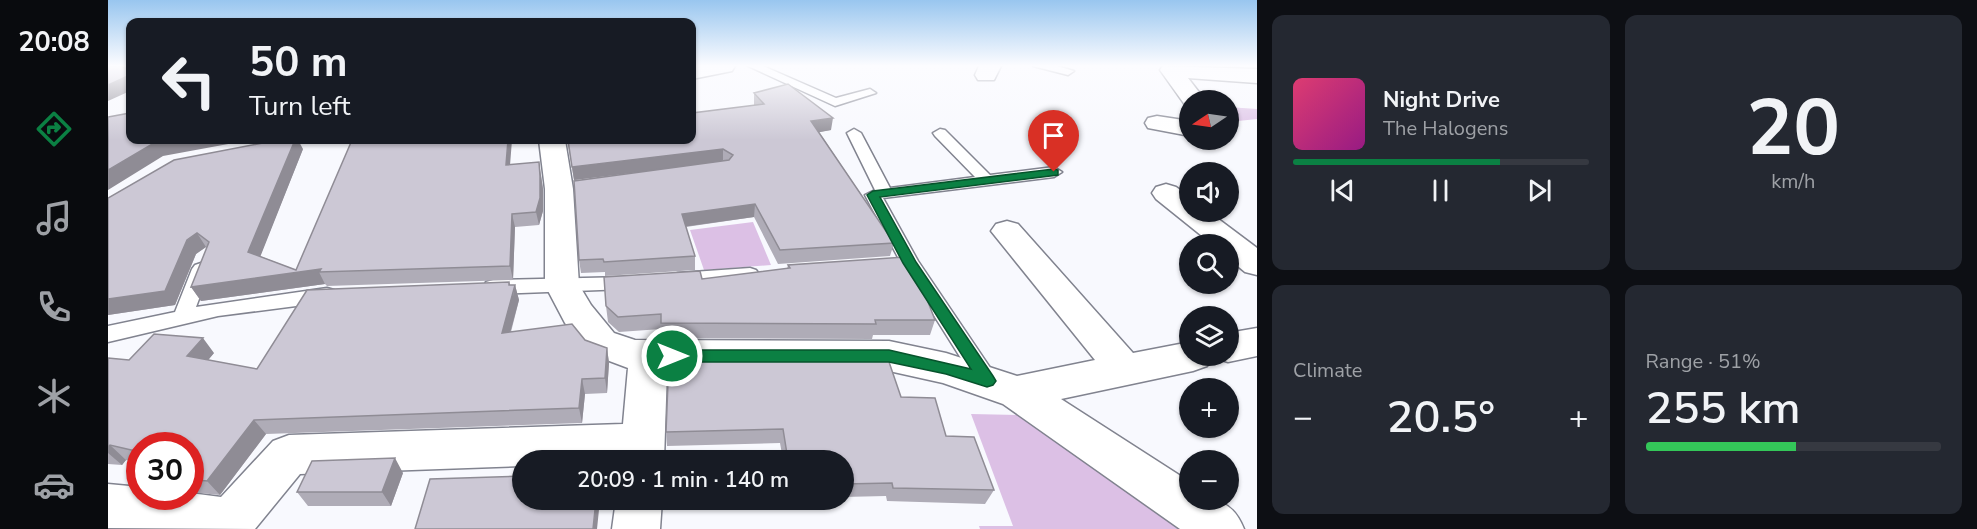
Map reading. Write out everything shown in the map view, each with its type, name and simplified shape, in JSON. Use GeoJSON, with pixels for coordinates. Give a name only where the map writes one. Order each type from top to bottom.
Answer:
{"type":"FeatureCollection","features":[{"type":"Feature","properties":{"kind":"street"},"geometry":{"type":"LineString","coordinates":[[1157,123],[1179,127]]}},
{"type":"Feature","properties":{"kind":"street"},"geometry":{"type":"LineString","coordinates":[[553,144],[564,188],[562,285],[578,314],[601,343],[633,355],[889,356],[946,368],[1002,386],[1220,529]]}},
{"type":"Feature","properties":{"kind":"street"},"geometry":{"type":"LineString","coordinates":[[1204,222],[1257,264]]}},
{"type":"Feature","properties":{"kind":"street"},"geometry":{"type":"LineString","coordinates":[[1007,231],[1125,370]]}},
{"type":"Feature","properties":{"kind":"street"},"geometry":{"type":"LineString","coordinates":[[1239,346],[1257,342]]}},
{"type":"Feature","properties":{"kind":"street"},"geometry":{"type":"LineString","coordinates":[[643,450],[648,356]]}},
{"type":"Feature","properties":{"kind":"street"},"geometry":{"type":"LineString","coordinates":[[1002,386],[1125,370],[1179,359]]}},
{"type":"Feature","properties":{"kind":"street"},"geometry":{"type":"LineString","coordinates":[[108,506],[231,521],[289,455],[512,452]]}},
{"type":"Feature","properties":{"kind":"street"},"geometry":{"type":"LineString","coordinates":[[636,529],[638,510]]}},
{"type":"Feature","properties":{"kind":"lane"},"geometry":{"type":"LineString","coordinates":[[810,91],[835,102],[870,93]]}},
{"type":"Feature","properties":{"kind":"lane"},"geometry":{"type":"LineString","coordinates":[[854,133],[885,194]]}},
{"type":"Feature","properties":{"kind":"lane"},"geometry":{"type":"LineString","coordinates":[[940,133],[988,182]]}},
{"type":"Feature","properties":{"kind":"lane"},"geometry":{"type":"LineString","coordinates":[[1002,386],[910,263],[873,195],[1054,172]]}},
{"type":"Feature","properties":{"kind":"lane"},"geometry":{"type":"LineString","coordinates":[[182,318],[207,255]]}},
{"type":"Feature","properties":{"kind":"lane"},"geometry":{"type":"LineString","coordinates":[[887,265],[910,263]]}},
{"type":"Feature","properties":{"kind":"lane"},"geometry":{"type":"LineString","coordinates":[[663,280],[769,273]]}},
{"type":"Feature","properties":{"kind":"lane"},"geometry":{"type":"LineString","coordinates":[[473,288],[639,282]]}},
{"type":"Feature","properties":{"kind":"lane"},"geometry":{"type":"LineString","coordinates":[[108,334],[306,296],[347,293]]}},
{"type":"Feature","properties":{"kind":"shaded area"},"geometry":{"type":"Polygon","coordinates":[[[1239,108],[1257,109],[1257,119],[1239,121],[1239,108]]]}},
{"type":"Feature","properties":{"kind":"shaded area"},"geometry":{"type":"Polygon","coordinates":[[[753,222],[771,265],[704,270],[690,230],[753,222]]]}},
{"type":"Feature","properties":{"kind":"shaded area"},"geometry":{"type":"Polygon","coordinates":[[[971,414],[1023,415],[1197,529],[980,529],[979,526],[1013,526],[971,414]]]}},
{"type":"Feature","properties":{"kind":"building"},"geometry":{"type":"Polygon","coordinates":[[[763,91],[797,91],[833,118],[811,121],[894,243],[780,250],[755,204],[682,214],[695,256],[604,262],[603,259],[579,260],[574,181],[729,160],[733,155],[723,149],[572,167],[569,144],[696,144],[696,112],[764,104],[754,93],[763,91]]]}},
{"type":"Feature","properties":{"kind":"building"},"geometry":{"type":"Polygon","coordinates":[[[126,114],[126,144],[152,144],[108,170],[108,117],[126,114]]]}},
{"type":"Feature","properties":{"kind":"building"},"geometry":{"type":"Polygon","coordinates":[[[257,144],[293,144],[248,252],[296,270],[350,144],[508,144],[506,165],[539,162],[540,198],[536,212],[512,214],[510,266],[319,272],[321,269],[191,287],[209,242],[197,233],[187,240],[165,291],[108,299],[108,198],[174,160],[257,144]]]}},
{"type":"Feature","properties":{"kind":"building"},"geometry":{"type":"Polygon","coordinates":[[[905,257],[914,266],[935,320],[875,320],[876,324],[661,323],[661,314],[618,317],[606,306],[604,277],[700,271],[702,279],[790,268],[788,265],[905,257]]]}},
{"type":"Feature","properties":{"kind":"building"},"geometry":{"type":"Polygon","coordinates":[[[509,282],[509,285],[515,285],[502,333],[572,324],[585,340],[607,348],[605,378],[582,379],[579,408],[254,420],[207,481],[204,481],[204,432],[126,432],[126,449],[110,445],[108,448],[108,358],[129,360],[154,334],[203,338],[187,356],[257,369],[307,290],[509,282]]]}},
{"type":"Feature","properties":{"kind":"building"},"geometry":{"type":"Polygon","coordinates":[[[669,358],[888,359],[901,397],[935,398],[946,436],[974,437],[994,490],[893,488],[892,483],[854,484],[854,450],[786,450],[783,429],[666,432],[669,358]]]}},
{"type":"Feature","properties":{"kind":"building"},"geometry":{"type":"Polygon","coordinates":[[[395,458],[382,492],[297,492],[312,461],[395,458]]]}},
{"type":"Feature","properties":{"kind":"building"},"geometry":{"type":"Polygon","coordinates":[[[512,476],[512,510],[595,510],[593,529],[415,529],[430,479],[512,476]]]}},
{"type":"Feature","properties":{"kind":"route"},"geometry":{"type":"LineString","coordinates":[[672,356],[889,356],[946,368],[987,381],[910,263],[873,195],[1054,172]]}}]}
